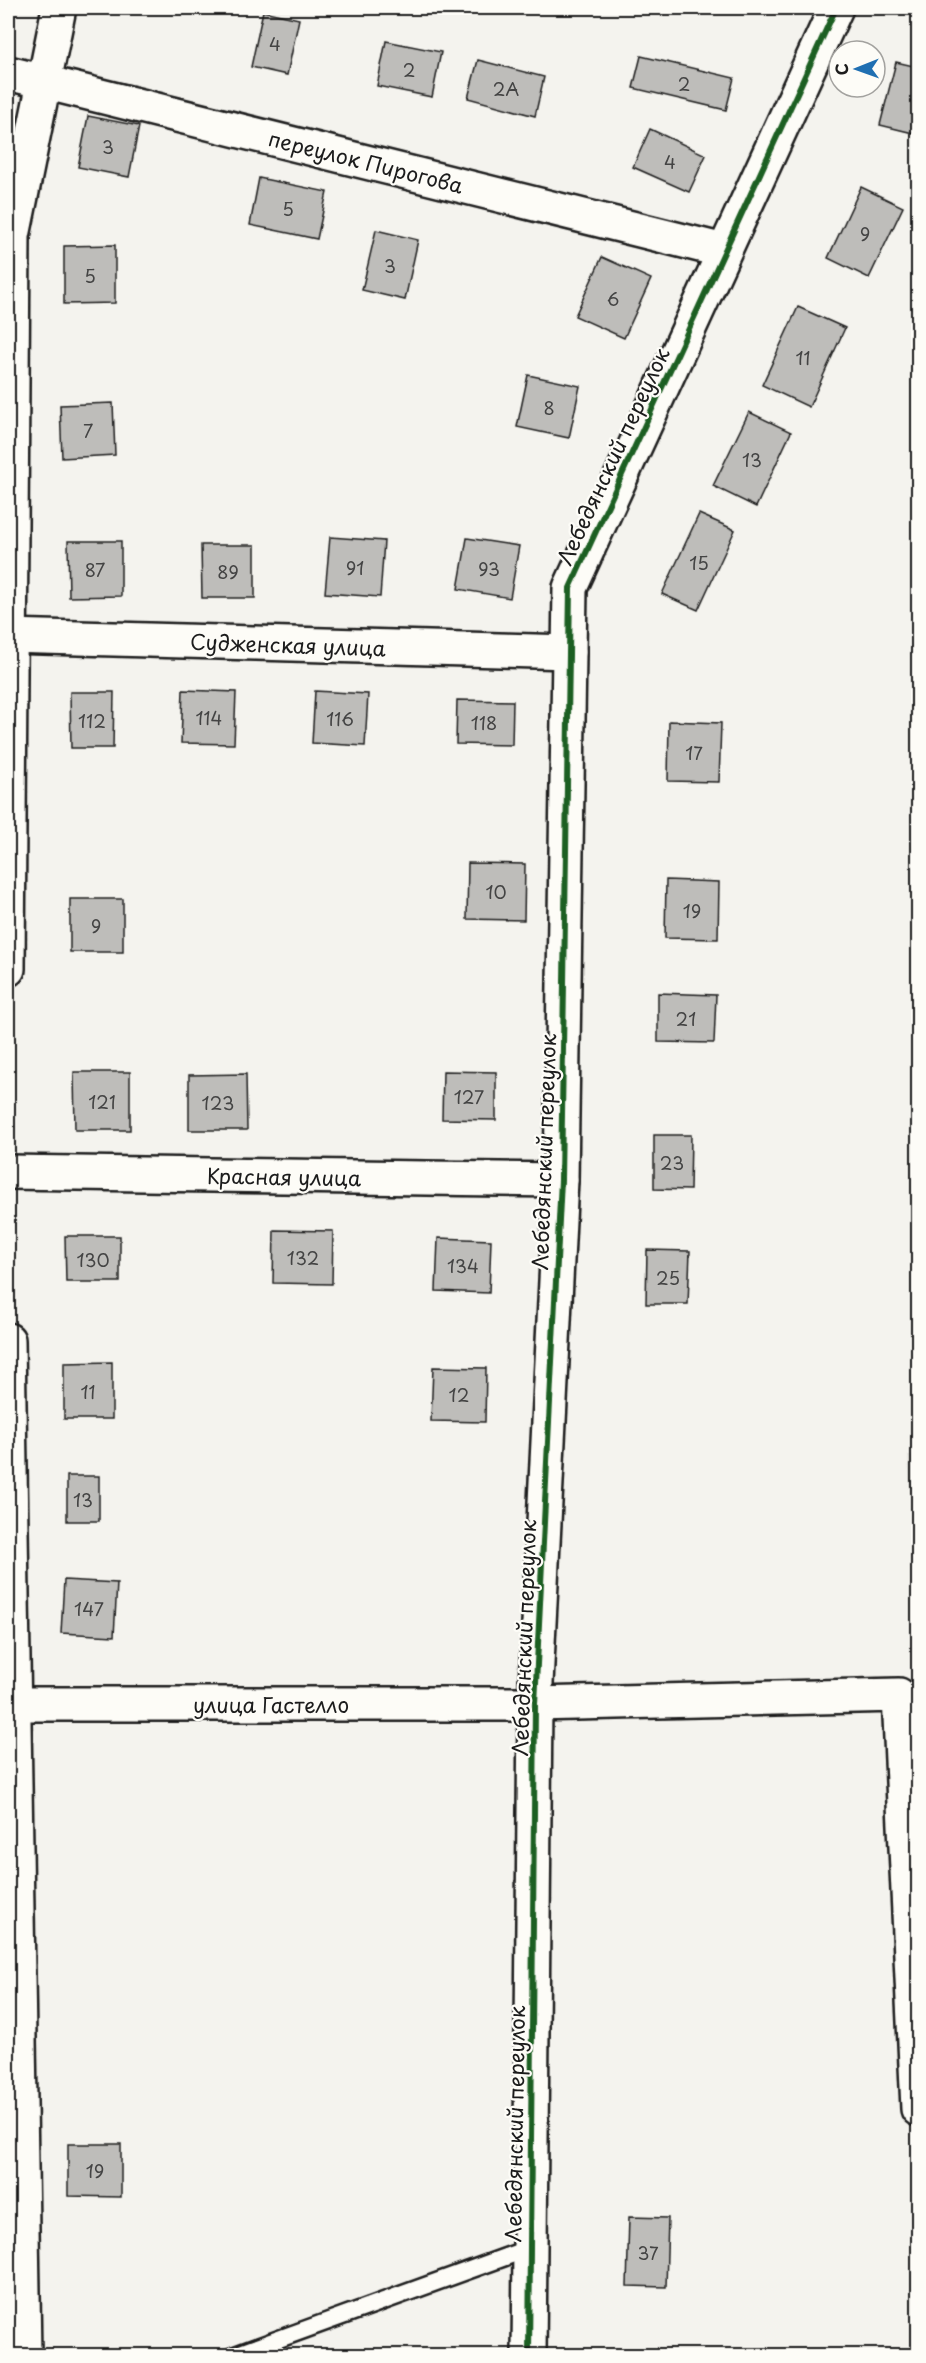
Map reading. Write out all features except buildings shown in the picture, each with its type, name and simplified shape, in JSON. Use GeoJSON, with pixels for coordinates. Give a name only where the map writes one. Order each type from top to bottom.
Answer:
{"type":"FeatureCollection","features":[{"type":"Feature","properties":{"kind":"street"},"geometry":{"type":"LineString","coordinates":[[8,969],[13,237],[59,8]]}},
{"type":"Feature","properties":{"kind":"street","name":"Лебедянский переулок"},"geometry":{"type":"LineString","coordinates":[[529,2355],[535,1704],[561,1180],[570,588],[836,8]]}},
{"type":"Feature","properties":{"kind":"street","name":"переулок Пирогова"},"geometry":{"type":"LineString","coordinates":[[8,73],[45,80],[724,251]]}},
{"type":"Feature","properties":{"kind":"street","name":"Судженская улица"},"geometry":{"type":"LineString","coordinates":[[9,636],[569,652]]}},
{"type":"Feature","properties":{"kind":"street","name":"Красная улица"},"geometry":{"type":"LineString","coordinates":[[8,1172],[561,1180]]}},
{"type":"Feature","properties":{"kind":"street"},"geometry":{"type":"LineString","coordinates":[[8,1341],[10,1704],[24,2355]]}},
{"type":"Feature","properties":{"kind":"street"},"geometry":{"type":"LineString","coordinates":[[909,1692],[918,2109]]}},
{"type":"Feature","properties":{"kind":"street","name":"улица Гастелло"},"geometry":{"type":"LineString","coordinates":[[10,1704],[535,1704],[909,1692]]}},
{"type":"Feature","properties":{"kind":"lane"},"geometry":{"type":"LineString","coordinates":[[232,2355],[530,2248]]}},
{"type":"Feature","properties":{"kind":"shaded area"},"geometry":{"type":"Polygon","coordinates":[[[908,1455],[918,1456],[918,1628],[908,1455]]]}},
{"type":"Feature","properties":{"kind":"cycle path"},"geometry":{"type":"LineString","coordinates":[[529,2356],[535,1704],[561,1180],[570,588],[836,8]]}}]}
